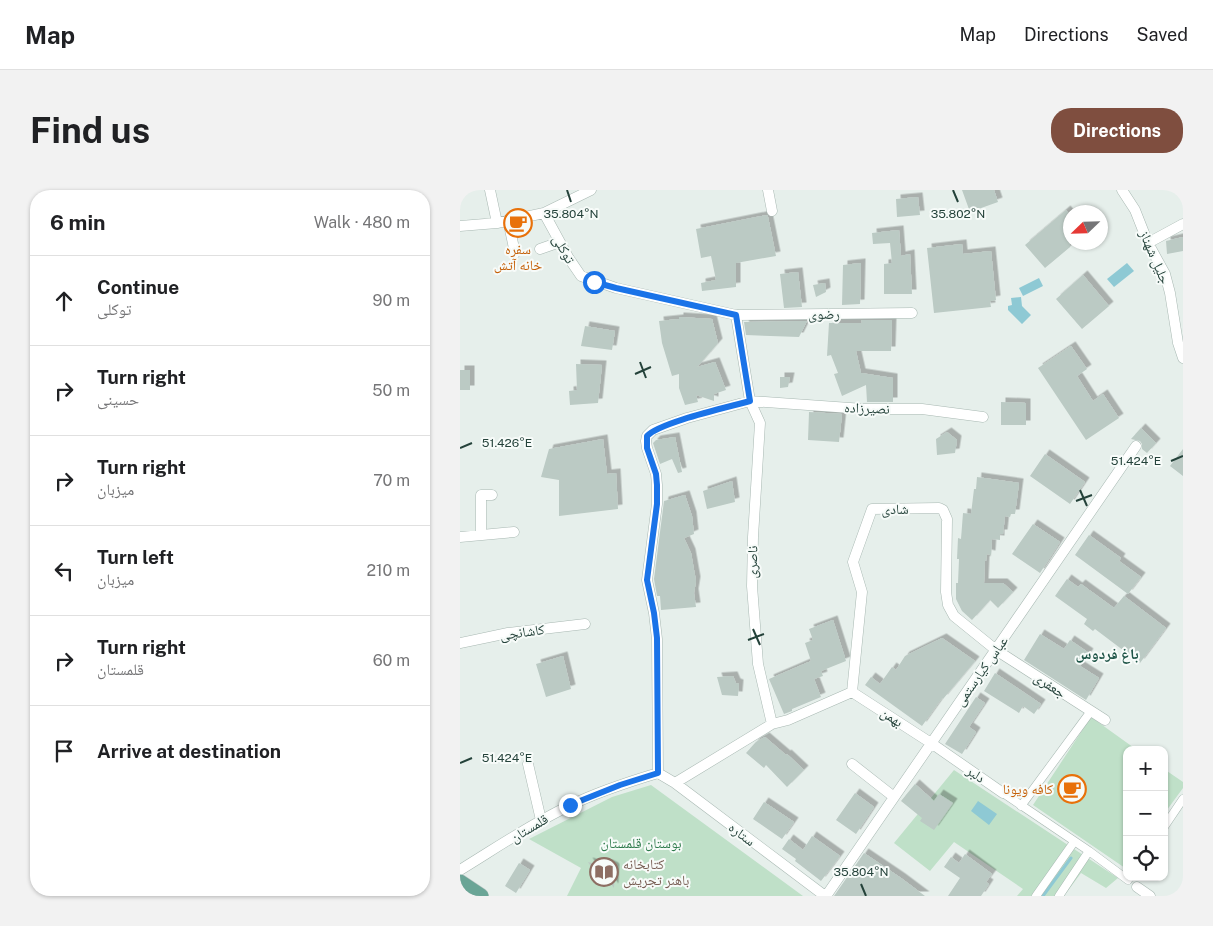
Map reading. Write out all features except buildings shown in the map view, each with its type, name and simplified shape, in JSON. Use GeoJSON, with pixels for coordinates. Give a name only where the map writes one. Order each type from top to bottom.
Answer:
{"type":"FeatureCollection","features":[{"type":"Feature","properties":{"kind":"main road"},"geometry":{"type":"LineString","coordinates":[[460,882],[481,896]]}},
{"type":"Feature","properties":{"kind":"street"},"geometry":{"type":"LineString","coordinates":[[490,190],[497,223]]}},
{"type":"Feature","properties":{"kind":"street"},"geometry":{"type":"LineString","coordinates":[[460,226],[497,223],[544,213],[591,190]]}},
{"type":"Feature","properties":{"kind":"street"},"geometry":{"type":"LineString","coordinates":[[768,190],[772,211]]}},
{"type":"Feature","properties":{"kind":"street","name":"جلیل شهناز"},"geometry":{"type":"LineString","coordinates":[[1122,190],[1135,210],[1148,243],[1165,274],[1178,343],[1183,358]]}},
{"type":"Feature","properties":{"kind":"street","name":"توکلی"},"geometry":{"type":"LineString","coordinates":[[544,213],[581,276],[594,282],[643,295],[736,315]]}},
{"type":"Feature","properties":{"kind":"street"},"geometry":{"type":"LineString","coordinates":[[508,220],[515,253]]}},
{"type":"Feature","properties":{"kind":"street"},"geometry":{"type":"LineString","coordinates":[[1148,243],[1183,224]]}},
{"type":"Feature","properties":{"kind":"street"},"geometry":{"type":"LineString","coordinates":[[540,249],[560,242]]}},
{"type":"Feature","properties":{"kind":"street","name":"رضوى"},"geometry":{"type":"LineString","coordinates":[[736,315],[912,313]]}},
{"type":"Feature","properties":{"kind":"street","name":"ناصری"},"geometry":{"type":"LineString","coordinates":[[736,315],[750,401],[760,424],[752,586],[758,664],[772,724]]}},
{"type":"Feature","properties":{"kind":"street","name":"نصیرزاده"},"geometry":{"type":"LineString","coordinates":[[658,773],[657,638],[647,580],[657,504],[656,474],[647,448],[646,438],[653,430],[687,418],[750,401],[864,409],[922,409],[983,417]]}},
{"type":"Feature","properties":{"kind":"street","name":"عباس کیارستمی"},"geometry":{"type":"LineString","coordinates":[[826,896],[1136,446]]}},
{"type":"Feature","properties":{"kind":"street"},"geometry":{"type":"LineString","coordinates":[[482,536],[481,495],[492,495]]}},
{"type":"Feature","properties":{"kind":"street","name":"شادی"},"geometry":{"type":"LineString","coordinates":[[852,692],[862,592],[853,562],[872,509],[939,508],[943,510],[947,519],[946,592],[948,605],[954,616],[996,650]]}},
{"type":"Feature","properties":{"kind":"street"},"geometry":{"type":"LineString","coordinates":[[460,537],[514,532]]}},
{"type":"Feature","properties":{"kind":"street","name":"کاشانچی"},"geometry":{"type":"LineString","coordinates":[[460,643],[508,633],[584,624]]}},
{"type":"Feature","properties":{"kind":"street","name":"جعفری"},"geometry":{"type":"LineString","coordinates":[[996,650],[1105,720]]}},
{"type":"Feature","properties":{"kind":"street"},"geometry":{"type":"LineString","coordinates":[[675,783],[772,724],[788,720],[852,692]]}},
{"type":"Feature","properties":{"kind":"street","name":"بهمن"},"geometry":{"type":"LineString","coordinates":[[852,692],[932,743]]}},
{"type":"Feature","properties":{"kind":"street"},"geometry":{"type":"LineString","coordinates":[[1021,806],[1091,711]]}},
{"type":"Feature","properties":{"kind":"street","name":"دلبر"},"geometry":{"type":"LineString","coordinates":[[932,743],[1021,806],[1123,874]]}},
{"type":"Feature","properties":{"kind":"street"},"geometry":{"type":"LineString","coordinates":[[528,764],[541,820]]}},
{"type":"Feature","properties":{"kind":"street"},"geometry":{"type":"LineString","coordinates":[[852,764],[894,797]]}},
{"type":"Feature","properties":{"kind":"street","name":"ستاره"},"geometry":{"type":"LineString","coordinates":[[658,773],[675,783],[826,896]]}},
{"type":"Feature","properties":{"kind":"street","name":"قلمستان"},"geometry":{"type":"LineString","coordinates":[[460,870],[541,820],[586,798],[658,773]]}},
{"type":"Feature","properties":{"kind":"street"},"geometry":{"type":"LineString","coordinates":[[1168,821],[1183,799]]}},
{"type":"Feature","properties":{"kind":"street"},"geometry":{"type":"LineString","coordinates":[[1036,896],[1074,842]]}},
{"type":"Feature","properties":{"kind":"street"},"geometry":{"type":"LineString","coordinates":[[1059,896],[1090,851]]}},
{"type":"Feature","properties":{"kind":"street","name":"دلبر"},"geometry":{"type":"LineString","coordinates":[[1132,881],[1137,887]]}},
{"type":"Feature","properties":{"kind":"street"},"geometry":{"type":"LineString","coordinates":[[1137,887],[1150,896]]}},
{"type":"Feature","properties":{"kind":"green space"},"geometry":{"type":"Polygon","coordinates":[[[1091,717],[1131,746],[1123,746],[1123,867],[1033,805],[1091,717]]]}},
{"type":"Feature","properties":{"kind":"green space"},"geometry":{"type":"Polygon","coordinates":[[[954,770],[1118,878],[1106,888],[1081,873],[1064,896],[1017,896],[1023,889],[954,842],[930,871],[894,843],[954,770]]]}},
{"type":"Feature","properties":{"kind":"green space"},"geometry":{"type":"Polygon","coordinates":[[[1168,772],[1183,782],[1183,788],[1168,809],[1168,772]]]}},
{"type":"Feature","properties":{"kind":"green space","name":"بوستان قلمستان"},"geometry":{"type":"Polygon","coordinates":[[[651,785],[803,896],[567,896],[581,868],[529,839],[612,797],[651,785]]]}},
{"type":"Feature","properties":{"kind":"water"},"geometry":{"type":"Polygon","coordinates":[[[1127,263],[1134,271],[1114,287],[1107,279],[1127,263]]]}},
{"type":"Feature","properties":{"kind":"water"},"geometry":{"type":"Polygon","coordinates":[[[1039,278],[1043,286],[1023,296],[1019,288],[1039,278]]]}},
{"type":"Feature","properties":{"kind":"water"},"geometry":{"type":"Polygon","coordinates":[[[1021,297],[1022,306],[1031,315],[1022,324],[1008,310],[1008,306],[1012,305],[1011,298],[1021,297]]]}},
{"type":"Feature","properties":{"kind":"water"},"geometry":{"type":"Polygon","coordinates":[[[978,801],[997,814],[989,825],[971,811],[978,801]]]}},
{"type":"Feature","properties":{"kind":"waterway"},"geometry":{"type":"LineString","coordinates":[[1043,896],[1071,858]]}},
{"type":"Feature","properties":{"kind":"place","name":"سفره خانه آتش"},"geometry":{"type":"Point","coordinates":[518,223]}},
{"type":"Feature","properties":{"kind":"place","name":"کافه ویونا"},"geometry":{"type":"Point","coordinates":[1072,789]}},
{"type":"Feature","properties":{"kind":"place","name":"کتابخانه باهنر تجریش"},"geometry":{"type":"Point","coordinates":[604,872]}},
{"type":"Feature","properties":{"kind":"district","name":"باغ فردوس"},"geometry":{"type":"Point","coordinates":[1107,654]}},
{"type":"Feature","properties":{"kind":"route"},"geometry":{"type":"LineString","coordinates":[[570,805],[620,785],[658,773],[657,638],[647,580],[657,504],[657,485],[656,474],[647,448],[647,436],[653,430],[687,418],[750,401],[736,315],[594,282]]}}]}
